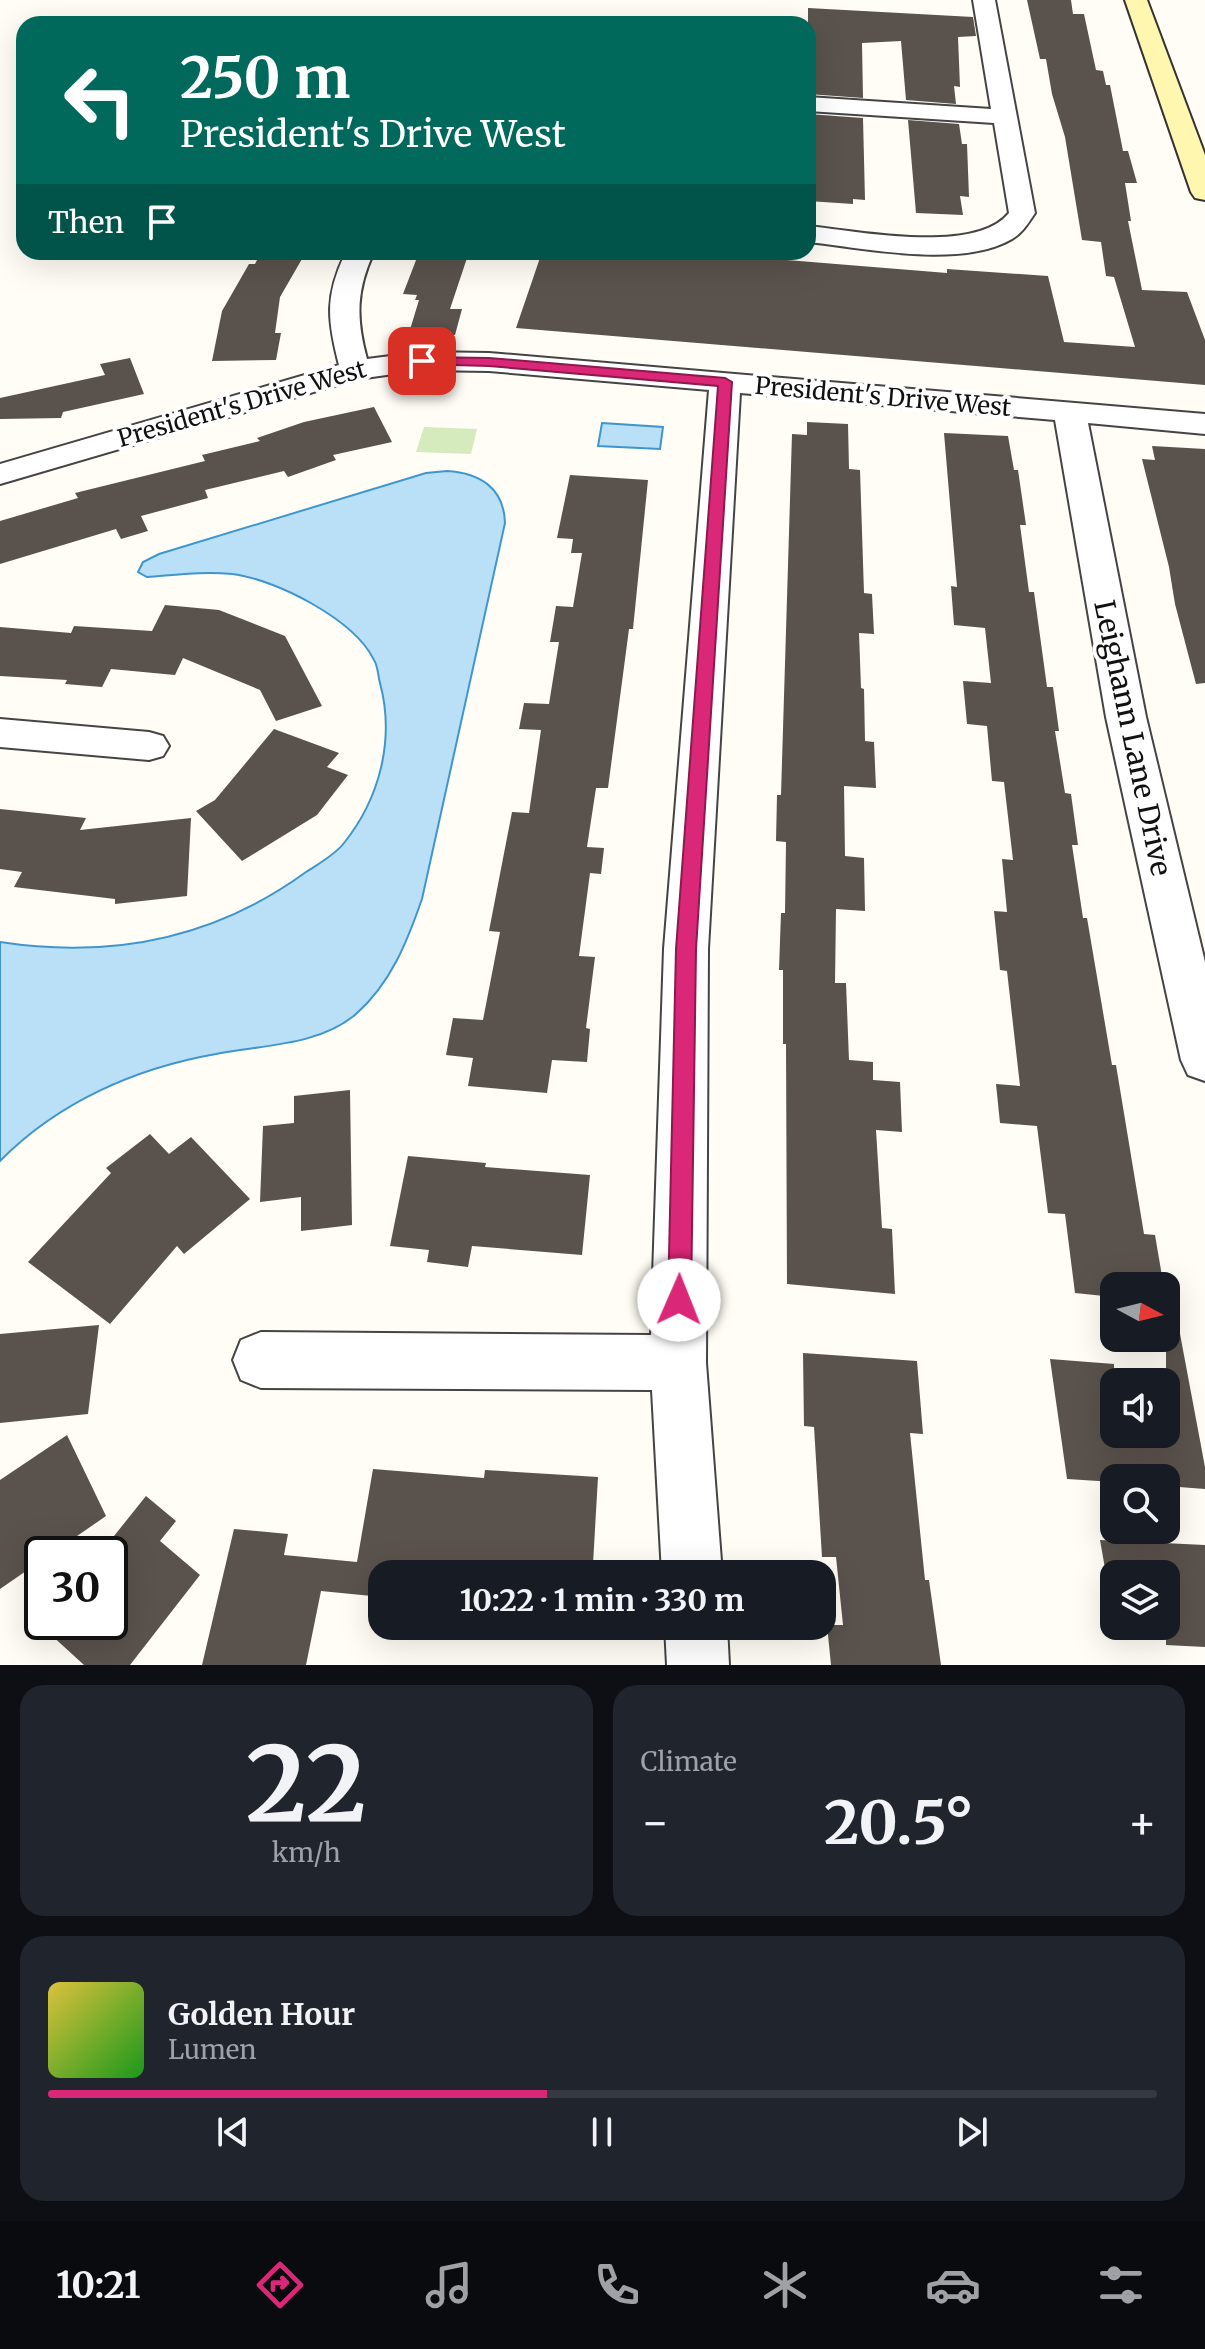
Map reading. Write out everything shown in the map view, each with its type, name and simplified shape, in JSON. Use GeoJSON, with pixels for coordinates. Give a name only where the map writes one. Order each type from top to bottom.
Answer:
{"type":"FeatureCollection","features":[{"type":"Feature","properties":{"kind":"main road"},"geometry":{"type":"LineString","coordinates":[[1136,0],[1205,192]]}},
{"type":"Feature","properties":{"kind":"street"},"geometry":{"type":"LineString","coordinates":[[816,235],[944,245],[975,243],[1000,236],[1022,213],[984,0],[962,0]]}},
{"type":"Feature","properties":{"kind":"street"},"geometry":{"type":"LineString","coordinates":[[816,105],[1007,117]]}},
{"type":"Feature","properties":{"kind":"street"},"geometry":{"type":"LineString","coordinates":[[355,370],[341,302],[346,279],[356,260]]}},
{"type":"Feature","properties":{"kind":"street","name":"President's Drive West"},"geometry":{"type":"LineString","coordinates":[[0,474],[355,370],[422,361],[489,362],[1205,424]]}},
{"type":"Feature","properties":{"kind":"street"},"geometry":{"type":"LineString","coordinates":[[691,1560],[678,1363],[686,949],[725,382]]}},
{"type":"Feature","properties":{"kind":"street","name":"Leighann Lane Drive"},"geometry":{"type":"LineString","coordinates":[[1070,414],[1126,717],[1205,1060]]}},
{"type":"Feature","properties":{"kind":"street"},"geometry":{"type":"LineString","coordinates":[[0,733],[149,746]]}},
{"type":"Feature","properties":{"kind":"street"},"geometry":{"type":"LineString","coordinates":[[261,1360],[678,1363]]}},
{"type":"Feature","properties":{"kind":"street"},"geometry":{"type":"LineString","coordinates":[[697,1640],[698,1665]]}},
{"type":"Feature","properties":{"kind":"green space"},"geometry":{"type":"Polygon","coordinates":[[[424,427],[477,429],[471,454],[416,452],[424,427]]]}},
{"type":"Feature","properties":{"kind":"water"},"geometry":{"type":"Polygon","coordinates":[[[602,423],[663,427],[660,449],[598,446],[602,423]]]}},
{"type":"Feature","properties":{"kind":"water"},"geometry":{"type":"Polygon","coordinates":[[[447,471],[470,475],[488,485],[500,500],[505,523],[422,899],[404,946],[379,989],[356,1014],[325,1032],[289,1043],[186,1060],[128,1078],[47,1121],[0,1161],[0,942],[41,947],[121,945],[198,928],[235,914],[271,895],[340,847],[367,807],[381,767],[386,725],[377,668],[364,645],[349,630],[312,604],[250,577],[221,573],[147,577],[138,572],[143,562],[159,554],[426,473],[447,471]]]}},
{"type":"Feature","properties":{"kind":"building"},"geometry":{"type":"Polygon","coordinates":[[[1027,0],[1071,0],[1073,14],[1084,14],[1096,70],[1103,71],[1106,85],[1110,85],[1123,151],[1128,151],[1137,183],[1125,183],[1131,221],[1128,221],[1142,290],[1187,292],[1205,340],[1205,385],[516,328],[539,260],[786,260],[947,273],[947,269],[1048,276],[1064,342],[1135,347],[1114,277],[1106,276],[1101,242],[1082,240],[1065,137],[1052,94],[1046,59],[1040,59],[1027,0]]]}},
{"type":"Feature","properties":{"kind":"building"},"geometry":{"type":"Polygon","coordinates":[[[808,8],[973,17],[976,36],[958,37],[960,87],[954,86],[956,104],[906,100],[901,41],[862,43],[863,98],[816,95],[816,16],[808,16],[808,8]]]}},
{"type":"Feature","properties":{"kind":"building"},"geometry":{"type":"Polygon","coordinates":[[[816,115],[863,118],[865,200],[853,199],[853,204],[816,202],[816,115]]]}},
{"type":"Feature","properties":{"kind":"building"},"geometry":{"type":"Polygon","coordinates":[[[908,120],[959,124],[962,144],[967,144],[969,197],[960,196],[963,215],[916,213],[908,120]]]}},
{"type":"Feature","properties":{"kind":"building"},"geometry":{"type":"Polygon","coordinates":[[[257,260],[301,260],[280,297],[275,333],[281,333],[276,360],[212,361],[222,311],[249,264],[255,264],[257,260]]]}},
{"type":"Feature","properties":{"kind":"building"},"geometry":{"type":"Polygon","coordinates":[[[416,260],[466,260],[450,309],[462,309],[455,335],[409,333],[419,300],[415,300],[417,295],[403,294],[416,260]]]}},
{"type":"Feature","properties":{"kind":"building"},"geometry":{"type":"Polygon","coordinates":[[[130,358],[144,394],[63,412],[61,418],[0,419],[0,398],[105,375],[100,364],[130,358]]]}},
{"type":"Feature","properties":{"kind":"building"},"geometry":{"type":"Polygon","coordinates":[[[374,407],[392,442],[333,455],[336,460],[288,477],[284,471],[205,490],[208,498],[141,516],[148,531],[121,539],[116,529],[0,564],[0,521],[78,498],[75,493],[205,461],[202,455],[260,441],[257,438],[304,422],[374,407]]]}},
{"type":"Feature","properties":{"kind":"building"},"geometry":{"type":"Polygon","coordinates":[[[807,422],[848,424],[849,469],[860,470],[864,593],[872,594],[874,634],[859,633],[861,688],[864,689],[865,741],[874,742],[876,788],[844,786],[845,856],[864,858],[865,911],[836,909],[835,983],[846,983],[849,1060],[873,1062],[873,1080],[900,1082],[902,1132],[876,1130],[882,1228],[892,1229],[895,1294],[787,1284],[786,1044],[783,1044],[783,970],[779,970],[781,913],[785,913],[786,842],[776,841],[777,795],[781,795],[792,434],[807,435],[807,422]]]}},
{"type":"Feature","properties":{"kind":"building"},"geometry":{"type":"Polygon","coordinates":[[[944,433],[1008,436],[1014,470],[1018,470],[1026,525],[1020,525],[1029,592],[1034,592],[1047,687],[1053,687],[1059,731],[1055,731],[1065,793],[1071,794],[1078,845],[1072,845],[1083,918],[1087,918],[1112,1065],[1116,1065],[1144,1234],[1155,1235],[1161,1272],[1100,1272],[1100,1296],[1075,1293],[1065,1214],[1048,1213],[1037,1126],[1000,1123],[996,1084],[1020,1086],[1007,971],[1000,970],[994,911],[1007,912],[1002,859],[1013,860],[1004,782],[992,781],[987,726],[967,724],[963,681],[991,683],[985,628],[954,625],[951,586],[957,587],[944,433]]]}},
{"type":"Feature","properties":{"kind":"building"},"geometry":{"type":"Polygon","coordinates":[[[1152,446],[1205,449],[1205,683],[1196,684],[1142,459],[1155,460],[1152,446]]]}},
{"type":"Feature","properties":{"kind":"building"},"geometry":{"type":"Polygon","coordinates":[[[570,475],[648,480],[633,629],[629,629],[608,788],[596,788],[587,847],[604,848],[601,874],[590,873],[579,956],[595,957],[586,1028],[590,1029],[587,1062],[552,1060],[547,1093],[468,1086],[473,1058],[446,1055],[453,1018],[483,1020],[500,932],[489,931],[512,812],[529,813],[541,730],[519,729],[524,703],[549,704],[559,642],[550,642],[556,606],[573,607],[582,553],[571,553],[573,539],[557,538],[570,475]]]}},
{"type":"Feature","properties":{"kind":"building"},"geometry":{"type":"Polygon","coordinates":[[[165,605],[219,610],[285,636],[322,706],[276,721],[260,690],[183,658],[175,675],[111,669],[102,687],[65,684],[67,680],[0,676],[0,627],[71,633],[74,626],[152,631],[165,605]]]}},
{"type":"Feature","properties":{"kind":"building"},"geometry":{"type":"Polygon","coordinates":[[[274,729],[339,753],[327,767],[348,775],[317,815],[242,861],[196,811],[215,800],[274,729]]]}},
{"type":"Feature","properties":{"kind":"building"},"geometry":{"type":"Polygon","coordinates":[[[0,809],[86,818],[80,830],[191,818],[187,896],[115,904],[115,899],[14,887],[22,872],[0,869],[0,809]]]}},
{"type":"Feature","properties":{"kind":"building"},"geometry":{"type":"Polygon","coordinates":[[[350,1090],[352,1225],[301,1231],[301,1197],[260,1202],[263,1126],[294,1123],[294,1096],[350,1090]]]}},
{"type":"Feature","properties":{"kind":"building"},"geometry":{"type":"Polygon","coordinates":[[[150,1134],[169,1154],[191,1137],[250,1199],[184,1254],[177,1246],[110,1324],[28,1262],[111,1173],[106,1168],[150,1134]]]}},
{"type":"Feature","properties":{"kind":"building"},"geometry":{"type":"Polygon","coordinates":[[[408,1156],[486,1163],[485,1167],[590,1175],[582,1255],[472,1246],[468,1267],[427,1262],[429,1250],[390,1246],[408,1156]]]}},
{"type":"Feature","properties":{"kind":"building"},"geometry":{"type":"Polygon","coordinates":[[[99,1325],[88,1414],[0,1423],[0,1334],[99,1325]]]}},
{"type":"Feature","properties":{"kind":"building"},"geometry":{"type":"Polygon","coordinates":[[[1180,1334],[1205,1467],[1205,1489],[1180,1487],[1180,1464],[1100,1464],[1100,1481],[1067,1479],[1050,1359],[1114,1364],[1114,1368],[1100,1368],[1100,1448],[1180,1448],[1180,1368],[1166,1368],[1166,1352],[1180,1352],[1180,1334]]]}},
{"type":"Feature","properties":{"kind":"building"},"geometry":{"type":"Polygon","coordinates":[[[803,1353],[917,1361],[923,1434],[910,1433],[925,1580],[929,1580],[941,1665],[831,1665],[828,1640],[836,1640],[836,1625],[843,1625],[836,1557],[822,1557],[814,1427],[804,1426],[803,1353]]]}},
{"type":"Feature","properties":{"kind":"building"},"geometry":{"type":"Polygon","coordinates":[[[67,1435],[106,1516],[77,1536],[24,1536],[24,1572],[0,1589],[0,1480],[67,1435]]]}},
{"type":"Feature","properties":{"kind":"building"},"geometry":{"type":"Polygon","coordinates":[[[373,1469],[484,1478],[485,1470],[598,1477],[593,1560],[368,1560],[368,1596],[321,1591],[306,1665],[202,1665],[234,1529],[288,1534],[284,1555],[357,1562],[373,1469]]]}},
{"type":"Feature","properties":{"kind":"building"},"geometry":{"type":"Polygon","coordinates":[[[146,1496],[176,1521],[160,1541],[200,1575],[130,1665],[84,1665],[57,1640],[128,1640],[128,1536],[114,1536],[146,1496]]]}},
{"type":"Feature","properties":{"kind":"building"},"geometry":{"type":"Polygon","coordinates":[[[1101,1544],[1205,1545],[1205,1647],[1166,1645],[1166,1640],[1180,1640],[1180,1560],[1104,1560],[1101,1544]]]}},
{"type":"Feature","properties":{"kind":"route"},"geometry":{"type":"LineString","coordinates":[[422,361],[489,362],[725,382],[686,949],[679,1300]]}}]}
